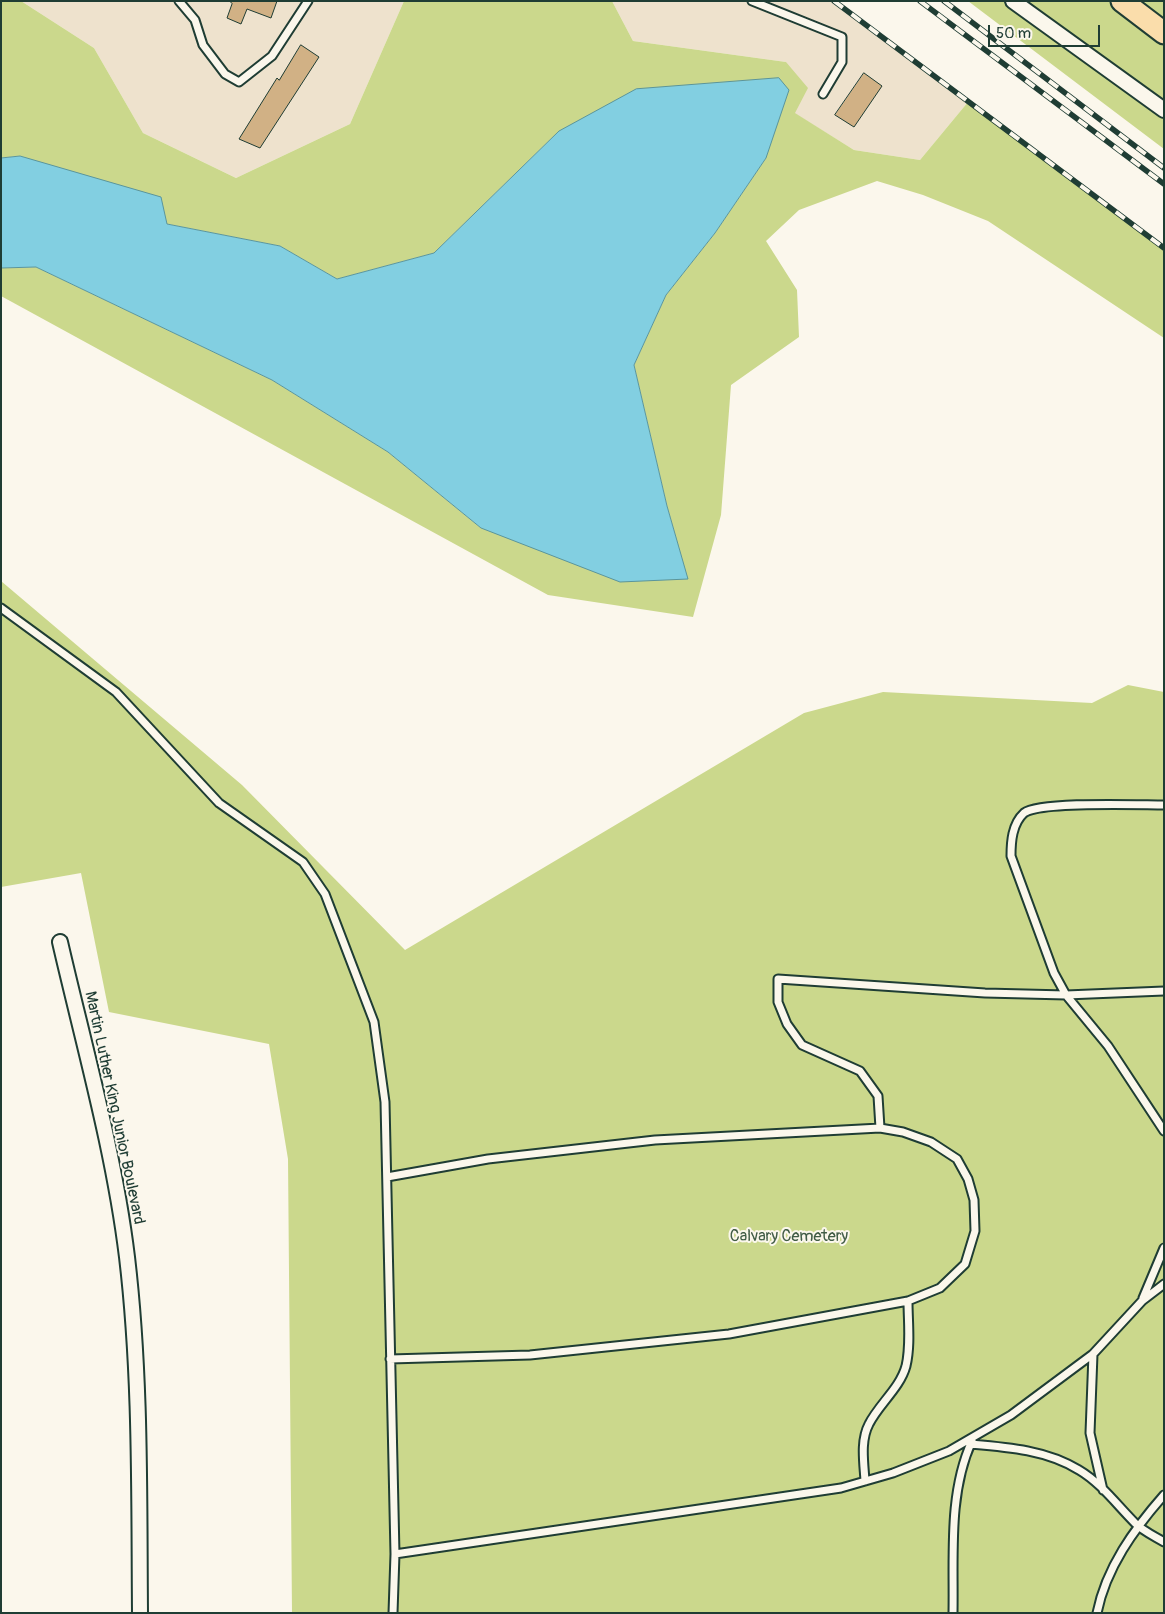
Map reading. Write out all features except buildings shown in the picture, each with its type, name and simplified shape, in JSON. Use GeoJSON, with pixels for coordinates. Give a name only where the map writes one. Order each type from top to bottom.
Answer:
{"type":"FeatureCollection","features":[{"type":"Feature","properties":{"kind":"main road"},"geometry":{"type":"LineString","coordinates":[[1122,1],[1164,33]]}},
{"type":"Feature","properties":{"kind":"street"},"geometry":{"type":"LineString","coordinates":[[1013,1],[1164,110]]}},
{"type":"Feature","properties":{"kind":"street","name":"Martin Luther King Junior Boulevard"},"geometry":{"type":"LineString","coordinates":[[60,942],[115,1179],[127,1257],[138,1379],[140,1613]]}},
{"type":"Feature","properties":{"kind":"lane"},"geometry":{"type":"LineString","coordinates":[[179,1],[195,20],[203,45],[225,74],[239,82],[272,56],[308,1]]}},
{"type":"Feature","properties":{"kind":"lane"},"geometry":{"type":"LineString","coordinates":[[752,1],[842,37],[842,62],[823,94]]}},
{"type":"Feature","properties":{"kind":"lane"},"geometry":{"type":"LineString","coordinates":[[1,608],[116,692],[219,803],[303,862],[325,894],[374,1022],[385,1102],[394,1554],[393,1613]]}},
{"type":"Feature","properties":{"kind":"lane"},"geometry":{"type":"LineString","coordinates":[[1164,805],[1050,806],[1025,812],[1011,837],[1011,856],[1054,973],[1066,995],[1108,1046],[1164,1131]]}},
{"type":"Feature","properties":{"kind":"lane"},"geometry":{"type":"LineString","coordinates":[[880,1128],[878,1096],[860,1071],[802,1045],[787,1024],[778,1002],[778,979],[890,988],[1066,995],[1164,991]]}},
{"type":"Feature","properties":{"kind":"lane"},"geometry":{"type":"LineString","coordinates":[[387,1177],[488,1160],[655,1140],[880,1128],[903,1132],[931,1142],[957,1159],[968,1179],[974,1200],[975,1230],[965,1264],[940,1288],[908,1301],[729,1334],[530,1355],[390,1359]]}},
{"type":"Feature","properties":{"kind":"lane"},"geometry":{"type":"LineString","coordinates":[[1142,1301],[1164,1248]]}},
{"type":"Feature","properties":{"kind":"lane"},"geometry":{"type":"LineString","coordinates":[[394,1554],[841,1488],[893,1473],[949,1451],[1011,1415],[1093,1354],[1142,1301],[1164,1284]]}},
{"type":"Feature","properties":{"kind":"lane"},"geometry":{"type":"LineString","coordinates":[[865,1481],[863,1444],[868,1424],[890,1395],[905,1367],[908,1341],[908,1301]]}},
{"type":"Feature","properties":{"kind":"lane"},"geometry":{"type":"LineString","coordinates":[[1093,1354],[1090,1433],[1103,1490]]}},
{"type":"Feature","properties":{"kind":"lane"},"geometry":{"type":"LineString","coordinates":[[953,1613],[954,1519],[963,1461],[975,1436]]}},
{"type":"Feature","properties":{"kind":"lane"},"geometry":{"type":"LineString","coordinates":[[971,1444],[1015,1448],[1060,1461],[1079,1470],[1103,1490],[1137,1525],[1164,1542]]}},
{"type":"Feature","properties":{"kind":"lane"},"geometry":{"type":"LineString","coordinates":[[1097,1613],[1102,1589],[1137,1525],[1164,1495]]}},
{"type":"Feature","properties":{"kind":"shaded area"},"geometry":{"type":"Polygon","coordinates":[[[21,1],[404,1],[350,124],[236,178],[143,133],[94,48],[21,1]]]}},
{"type":"Feature","properties":{"kind":"shaded area"},"geometry":{"type":"Polygon","coordinates":[[[612,1],[834,1],[968,102],[920,160],[854,150],[794,113],[786,62],[633,41],[612,1]]]}},
{"type":"Feature","properties":{"kind":"green space"},"geometry":{"type":"Polygon","coordinates":[[[1,1],[21,1],[94,48],[143,133],[236,178],[350,124],[404,1],[612,1],[633,41],[786,62],[808,88],[795,113],[854,150],[920,160],[968,102],[1164,248],[1164,338],[988,221],[923,195],[877,181],[799,210],[766,241],[797,290],[799,337],[731,385],[721,515],[693,617],[548,595],[1,296],[1,268],[36,267],[272,380],[388,452],[481,528],[687,578],[667,506],[634,365],[666,295],[715,233],[766,158],[559,131],[434,253],[337,279],[280,246],[167,224],[20,156],[1,158],[1,1]]]}},
{"type":"Feature","properties":{"kind":"green space"},"geometry":{"type":"Polygon","coordinates":[[[968,1],[1164,1],[1164,149],[968,1]]]}},
{"type":"Feature","properties":{"kind":"green space","name":"Calvary Cemetery"},"geometry":{"type":"Polygon","coordinates":[[[1,581],[242,785],[405,950],[804,713],[883,692],[1092,703],[1128,685],[1164,692],[1164,1613],[292,1613],[288,1159],[269,1044],[109,1012],[81,873],[1,887],[1,581]]]}},
{"type":"Feature","properties":{"kind":"water"},"geometry":{"type":"Polygon","coordinates":[[[779,78],[789,90],[766,158],[715,233],[666,295],[634,365],[667,506],[688,579],[620,582],[481,528],[388,452],[272,380],[36,267],[1,268],[1,158],[20,156],[161,197],[167,224],[280,246],[337,279],[434,253],[559,131],[636,89],[779,78]]]}},
{"type":"Feature","properties":{"kind":"railway"},"geometry":{"type":"LineString","coordinates":[[834,1],[1164,248]]}},
{"type":"Feature","properties":{"kind":"railway"},"geometry":{"type":"LineString","coordinates":[[920,1],[1164,184]]}},
{"type":"Feature","properties":{"kind":"railway"},"geometry":{"type":"LineString","coordinates":[[944,1],[1164,168]]}}]}
